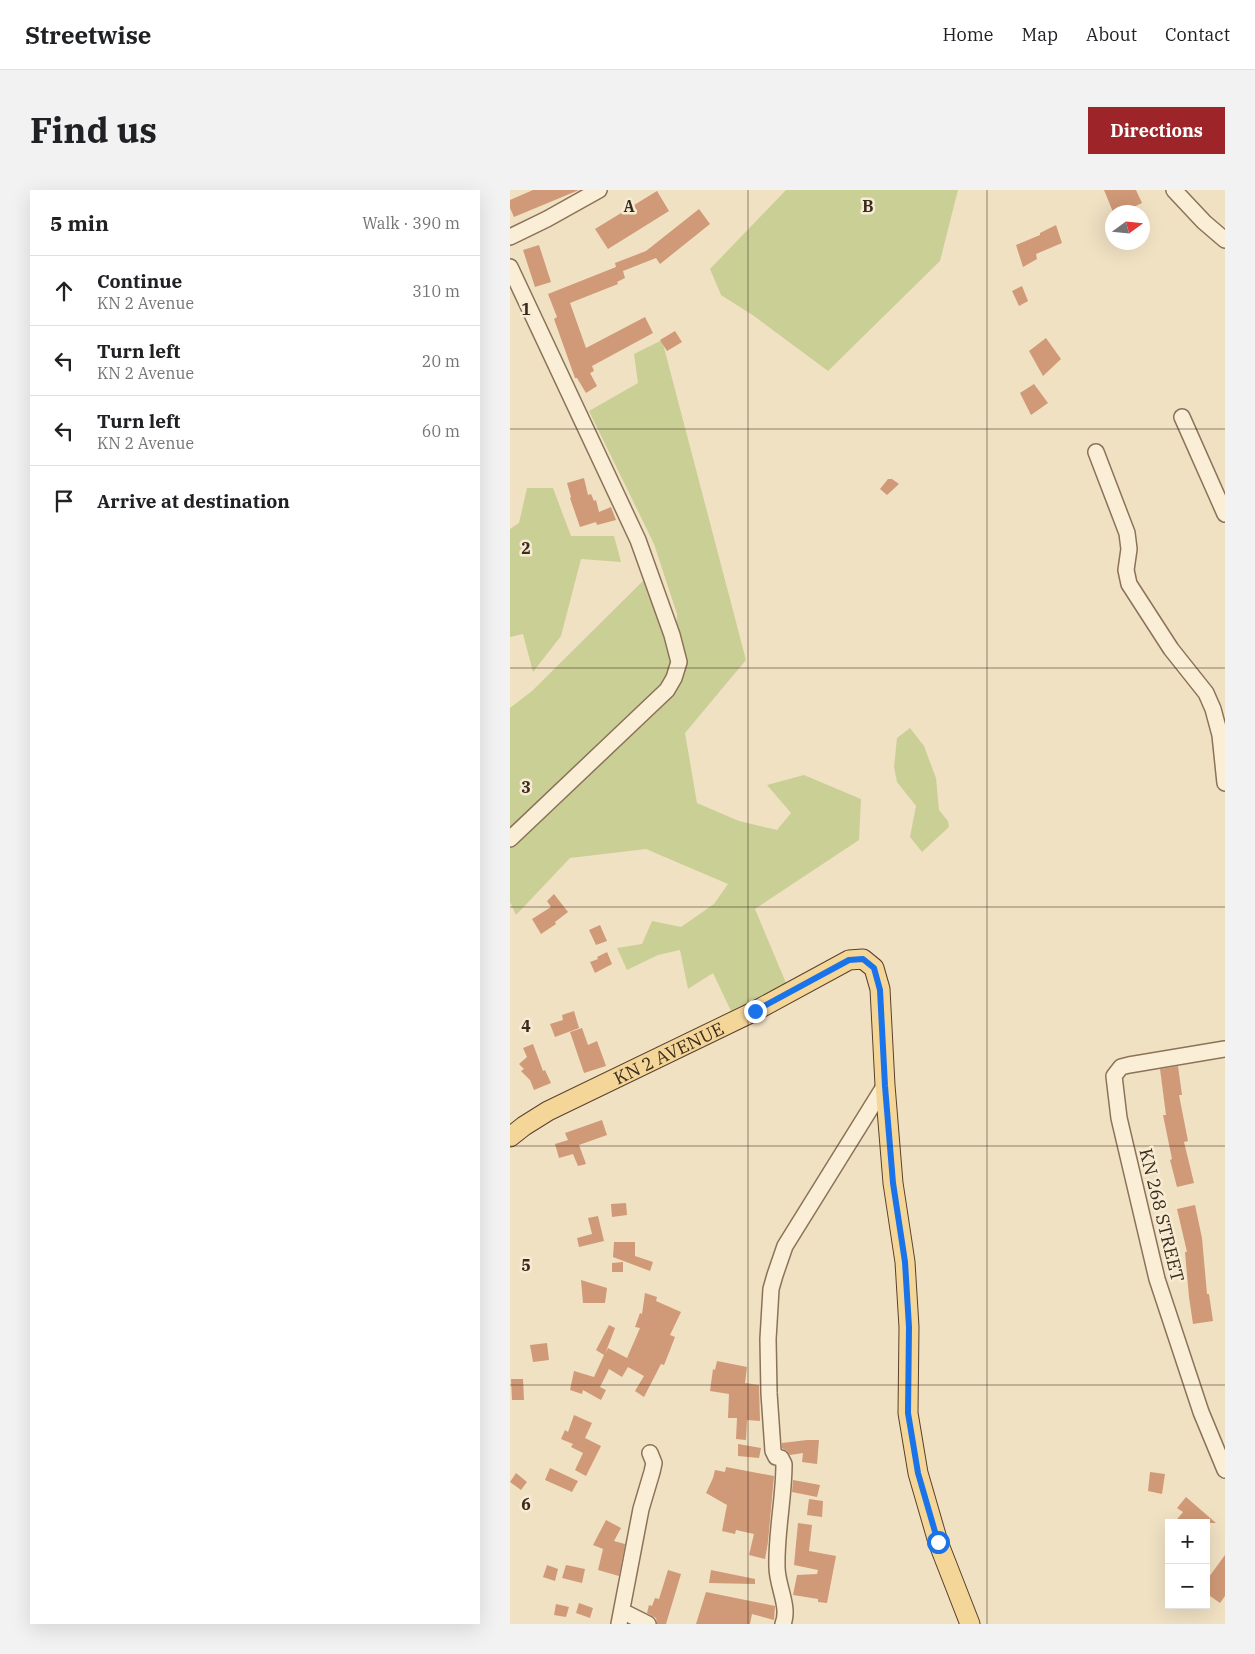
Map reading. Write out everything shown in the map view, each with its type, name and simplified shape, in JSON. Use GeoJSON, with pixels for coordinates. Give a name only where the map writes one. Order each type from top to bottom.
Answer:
{"type":"FeatureCollection","features":[{"type":"Feature","properties":{"kind":"main road","name":"KN 2 AVENUE"},"geometry":{"type":"LineString","coordinates":[[510,1137],[548,1111],[755,1011],[849,960],[863,959],[874,968],[880,990],[893,1183],[905,1262],[909,1327],[908,1413],[918,1473],[938,1542],[970,1624]]}},
{"type":"Feature","properties":{"kind":"street"},"geometry":{"type":"LineString","coordinates":[[510,236],[547,219],[599,190]]}},
{"type":"Feature","properties":{"kind":"street"},"geometry":{"type":"LineString","coordinates":[[1174,190],[1204,222],[1225,240]]}},
{"type":"Feature","properties":{"kind":"street"},"geometry":{"type":"LineString","coordinates":[[510,267],[638,540],[672,635],[679,662],[674,678],[667,690],[510,839]]}},
{"type":"Feature","properties":{"kind":"street"},"geometry":{"type":"LineString","coordinates":[[1182,417],[1225,514]]}},
{"type":"Feature","properties":{"kind":"street"},"geometry":{"type":"LineString","coordinates":[[1096,452],[1127,533],[1129,549],[1126,570],[1129,584],[1171,649],[1206,693],[1213,709],[1220,735],[1225,783]]}},
{"type":"Feature","properties":{"kind":"street","name":"KN 268 STREET"},"geometry":{"type":"LineString","coordinates":[[1225,1050],[1129,1065],[1121,1068],[1114,1076],[1119,1118],[1157,1279],[1201,1412],[1225,1470]]}},
{"type":"Feature","properties":{"kind":"street"},"geometry":{"type":"LineString","coordinates":[[783,1624],[785,1618],[784,1606],[776,1567],[784,1464],[773,1451],[768,1393],[768,1339],[771,1289],[785,1246],[885,1086]]}},
{"type":"Feature","properties":{"kind":"street"},"geometry":{"type":"LineString","coordinates":[[648,1624],[621,1618],[641,1509],[654,1463],[650,1453]]}},
{"type":"Feature","properties":{"kind":"green space"},"geometry":{"type":"Polygon","coordinates":[[[786,190],[958,190],[940,261],[828,371],[754,316],[721,295],[710,269],[786,190]]]}},
{"type":"Feature","properties":{"kind":"green space"},"geometry":{"type":"Polygon","coordinates":[[[662,340],[746,660],[685,733],[697,803],[739,821],[777,830],[791,813],[767,785],[804,775],[861,799],[859,840],[755,909],[786,983],[731,1011],[713,973],[688,989],[680,950],[658,955],[627,970],[617,948],[642,944],[652,921],[681,927],[714,904],[728,884],[646,849],[570,858],[516,915],[510,902],[510,708],[532,691],[650,574],[674,674],[677,614],[654,544],[589,411],[638,383],[634,354],[662,340]]]}},
{"type":"Feature","properties":{"kind":"green space"},"geometry":{"type":"Polygon","coordinates":[[[527,488],[553,488],[571,536],[614,536],[621,562],[581,559],[561,636],[533,672],[523,634],[510,637],[510,529],[519,523],[527,488]]]}},
{"type":"Feature","properties":{"kind":"green space"},"geometry":{"type":"Polygon","coordinates":[[[910,728],[924,746],[936,778],[939,810],[948,821],[949,827],[922,852],[910,837],[916,806],[897,782],[894,767],[897,738],[910,728]]]}},
{"type":"Feature","properties":{"kind":"building"},"geometry":{"type":"Polygon","coordinates":[[[533,190],[579,190],[514,217],[510,208],[510,200],[533,190]]]}},
{"type":"Feature","properties":{"kind":"building"},"geometry":{"type":"Polygon","coordinates":[[[1104,190],[1136,190],[1142,203],[1138,205],[1110,205],[1104,190]]]}},
{"type":"Feature","properties":{"kind":"building"},"geometry":{"type":"Polygon","coordinates":[[[657,191],[669,211],[608,249],[595,229],[657,191]]]}},
{"type":"Feature","properties":{"kind":"building"},"geometry":{"type":"Polygon","coordinates":[[[699,209],[710,224],[660,264],[656,258],[623,271],[625,278],[617,282],[618,284],[570,303],[586,348],[645,317],[653,333],[592,366],[594,371],[590,373],[597,386],[586,393],[577,378],[575,378],[554,319],[557,317],[548,294],[616,267],[615,263],[646,251],[699,209]]]}},
{"type":"Feature","properties":{"kind":"building"},"geometry":{"type":"Polygon","coordinates":[[[1056,225],[1062,243],[1036,254],[1037,259],[1023,267],[1016,245],[1040,235],[1040,233],[1056,225]]]}},
{"type":"Feature","properties":{"kind":"building"},"geometry":{"type":"Polygon","coordinates":[[[539,245],[551,282],[535,287],[523,250],[539,245]]]}},
{"type":"Feature","properties":{"kind":"building"},"geometry":{"type":"Polygon","coordinates":[[[1022,286],[1028,301],[1019,306],[1012,291],[1022,286]]]}},
{"type":"Feature","properties":{"kind":"building"},"geometry":{"type":"Polygon","coordinates":[[[675,331],[682,342],[667,351],[660,340],[675,331]]]}},
{"type":"Feature","properties":{"kind":"building"},"geometry":{"type":"Polygon","coordinates":[[[1046,338],[1061,359],[1043,376],[1029,351],[1046,338]]]}},
{"type":"Feature","properties":{"kind":"building"},"geometry":{"type":"Polygon","coordinates":[[[1034,384],[1048,403],[1031,415],[1020,393],[1034,384]]]}},
{"type":"Feature","properties":{"kind":"building"},"geometry":{"type":"Polygon","coordinates":[[[584,478],[588,495],[591,494],[594,501],[596,500],[599,512],[611,507],[616,520],[597,525],[596,522],[580,527],[567,483],[584,478]]]}},
{"type":"Feature","properties":{"kind":"building"},"geometry":{"type":"Polygon","coordinates":[[[888,479],[892,479],[899,484],[887,495],[880,489],[888,479]]]}},
{"type":"Feature","properties":{"kind":"building"},"geometry":{"type":"Polygon","coordinates":[[[554,894],[568,912],[555,922],[556,924],[541,934],[532,919],[551,907],[547,901],[554,894]]]}},
{"type":"Feature","properties":{"kind":"building"},"geometry":{"type":"Polygon","coordinates":[[[600,925],[607,941],[596,945],[589,930],[600,925]]]}},
{"type":"Feature","properties":{"kind":"building"},"geometry":{"type":"Polygon","coordinates":[[[607,952],[612,964],[595,973],[590,962],[607,952]]]}},
{"type":"Feature","properties":{"kind":"building"},"geometry":{"type":"Polygon","coordinates":[[[574,1011],[579,1028],[555,1037],[550,1024],[563,1020],[562,1015],[574,1011]]]}},
{"type":"Feature","properties":{"kind":"building"},"geometry":{"type":"Polygon","coordinates":[[[582,1028],[588,1045],[597,1041],[606,1066],[584,1073],[570,1032],[582,1028]]]}},
{"type":"Feature","properties":{"kind":"building"},"geometry":{"type":"Polygon","coordinates":[[[533,1044],[543,1071],[545,1070],[551,1083],[534,1090],[530,1080],[521,1071],[524,1069],[519,1064],[527,1057],[523,1048],[533,1044]]]}},
{"type":"Feature","properties":{"kind":"building"},"geometry":{"type":"Polygon","coordinates":[[[1178,1066],[1182,1095],[1179,1095],[1188,1141],[1184,1142],[1194,1183],[1177,1187],[1170,1160],[1172,1159],[1163,1115],[1166,1115],[1160,1069],[1178,1066]]]}},
{"type":"Feature","properties":{"kind":"building"},"geometry":{"type":"Polygon","coordinates":[[[602,1120],[607,1135],[579,1145],[586,1164],[578,1166],[573,1154],[559,1158],[555,1144],[568,1140],[565,1133],[602,1120]]]}},
{"type":"Feature","properties":{"kind":"building"},"geometry":{"type":"Polygon","coordinates":[[[626,1203],[627,1215],[612,1217],[611,1204],[626,1203]]]}},
{"type":"Feature","properties":{"kind":"building"},"geometry":{"type":"Polygon","coordinates":[[[1195,1205],[1202,1238],[1207,1294],[1209,1294],[1213,1321],[1193,1324],[1185,1252],[1187,1252],[1177,1209],[1195,1205]]]}},
{"type":"Feature","properties":{"kind":"building"},"geometry":{"type":"Polygon","coordinates":[[[598,1216],[604,1241],[579,1247],[577,1238],[592,1234],[588,1218],[598,1216]]]}},
{"type":"Feature","properties":{"kind":"building"},"geometry":{"type":"Polygon","coordinates":[[[614,1242],[635,1242],[635,1256],[653,1262],[650,1271],[613,1257],[614,1242]]]}},
{"type":"Feature","properties":{"kind":"building"},"geometry":{"type":"Polygon","coordinates":[[[623,1262],[623,1272],[612,1272],[612,1263],[623,1262]]]}},
{"type":"Feature","properties":{"kind":"building"},"geometry":{"type":"Polygon","coordinates":[[[581,1280],[607,1288],[605,1303],[583,1303],[581,1280]]]}},
{"type":"Feature","properties":{"kind":"building"},"geometry":{"type":"Polygon","coordinates":[[[645,1293],[657,1297],[656,1301],[681,1312],[670,1335],[675,1337],[664,1365],[661,1364],[644,1397],[635,1391],[644,1376],[628,1367],[622,1377],[609,1369],[600,1387],[606,1390],[601,1400],[583,1390],[582,1394],[570,1390],[574,1371],[594,1377],[604,1355],[596,1350],[609,1325],[615,1328],[605,1354],[608,1348],[627,1358],[640,1328],[635,1327],[640,1313],[642,1314],[645,1293]]]}},
{"type":"Feature","properties":{"kind":"building"},"geometry":{"type":"Polygon","coordinates":[[[547,1343],[549,1360],[533,1362],[530,1345],[547,1343]]]}},
{"type":"Feature","properties":{"kind":"building"},"geometry":{"type":"Polygon","coordinates":[[[717,1361],[747,1367],[745,1383],[759,1385],[760,1421],[747,1420],[746,1440],[736,1439],[737,1418],[728,1418],[729,1394],[710,1391],[713,1369],[715,1370],[717,1361]]]}},
{"type":"Feature","properties":{"kind":"building"},"geometry":{"type":"Polygon","coordinates":[[[511,1379],[523,1379],[524,1400],[512,1400],[511,1379]]]}},
{"type":"Feature","properties":{"kind":"building"},"geometry":{"type":"Polygon","coordinates":[[[574,1415],[592,1423],[585,1438],[601,1446],[586,1476],[575,1470],[583,1453],[571,1447],[573,1444],[561,1439],[565,1430],[568,1432],[574,1415]]]}},
{"type":"Feature","properties":{"kind":"building"},"geometry":{"type":"Polygon","coordinates":[[[819,1440],[817,1464],[802,1462],[803,1453],[790,1455],[782,1448],[782,1443],[819,1440]]]}},
{"type":"Feature","properties":{"kind":"building"},"geometry":{"type":"Polygon","coordinates":[[[738,1444],[761,1448],[759,1458],[738,1456],[738,1444]]]}},
{"type":"Feature","properties":{"kind":"building"},"geometry":{"type":"Polygon","coordinates":[[[726,1467],[774,1476],[765,1559],[749,1555],[754,1534],[736,1530],[735,1534],[722,1531],[727,1505],[706,1493],[715,1470],[725,1472],[726,1467]]]}},
{"type":"Feature","properties":{"kind":"building"},"geometry":{"type":"Polygon","coordinates":[[[550,1468],[578,1481],[572,1492],[545,1480],[550,1468]]]}},
{"type":"Feature","properties":{"kind":"building"},"geometry":{"type":"Polygon","coordinates":[[[1150,1472],[1165,1474],[1162,1494],[1148,1491],[1150,1472]]]}},
{"type":"Feature","properties":{"kind":"building"},"geometry":{"type":"Polygon","coordinates":[[[516,1473],[527,1482],[521,1490],[510,1482],[516,1473]]]}},
{"type":"Feature","properties":{"kind":"building"},"geometry":{"type":"Polygon","coordinates":[[[793,1480],[820,1485],[817,1497],[792,1492],[793,1480]]]}},
{"type":"Feature","properties":{"kind":"building"},"geometry":{"type":"Polygon","coordinates":[[[1186,1497],[1216,1523],[1210,1523],[1210,1519],[1177,1519],[1183,1512],[1177,1508],[1186,1497]]]}},
{"type":"Feature","properties":{"kind":"building"},"geometry":{"type":"Polygon","coordinates":[[[809,1499],[823,1501],[822,1517],[807,1515],[809,1499]]]}},
{"type":"Feature","properties":{"kind":"building"},"geometry":{"type":"Polygon","coordinates":[[[606,1520],[621,1528],[614,1541],[625,1544],[619,1576],[598,1570],[603,1549],[593,1545],[606,1520]]]}},
{"type":"Feature","properties":{"kind":"building"},"geometry":{"type":"Polygon","coordinates":[[[798,1523],[812,1525],[809,1551],[836,1556],[827,1603],[818,1602],[818,1599],[793,1595],[797,1575],[817,1574],[818,1570],[794,1565],[798,1523]]]}},
{"type":"Feature","properties":{"kind":"building"},"geometry":{"type":"Polygon","coordinates":[[[1225,1555],[1225,1596],[1220,1603],[1210,1596],[1210,1576],[1225,1555]]]}},
{"type":"Feature","properties":{"kind":"building"},"geometry":{"type":"Polygon","coordinates":[[[547,1565],[558,1569],[555,1581],[543,1577],[547,1565]]]}},
{"type":"Feature","properties":{"kind":"building"},"geometry":{"type":"Polygon","coordinates":[[[566,1565],[585,1569],[582,1583],[562,1578],[566,1565]]]}},
{"type":"Feature","properties":{"kind":"building"},"geometry":{"type":"Polygon","coordinates":[[[668,1570],[681,1574],[666,1624],[657,1624],[656,1618],[647,1613],[649,1605],[652,1606],[655,1598],[659,1599],[668,1570]]]}},
{"type":"Feature","properties":{"kind":"building"},"geometry":{"type":"Polygon","coordinates":[[[711,1570],[755,1579],[755,1584],[709,1583],[711,1570]]]}},
{"type":"Feature","properties":{"kind":"building"},"geometry":{"type":"Polygon","coordinates":[[[706,1592],[775,1606],[774,1620],[752,1614],[750,1624],[696,1624],[706,1592]]]}},
{"type":"Feature","properties":{"kind":"building"},"geometry":{"type":"Polygon","coordinates":[[[579,1603],[593,1608],[590,1618],[576,1613],[579,1603]]]}},
{"type":"Feature","properties":{"kind":"building"},"geometry":{"type":"Polygon","coordinates":[[[556,1604],[569,1607],[566,1617],[554,1615],[556,1604]]]}},
{"type":"Feature","properties":{"kind":"route"},"geometry":{"type":"LineString","coordinates":[[755,1011],[849,960],[863,959],[874,968],[880,990],[893,1183],[905,1262],[909,1327],[908,1413],[918,1473],[938,1542]]}}]}
